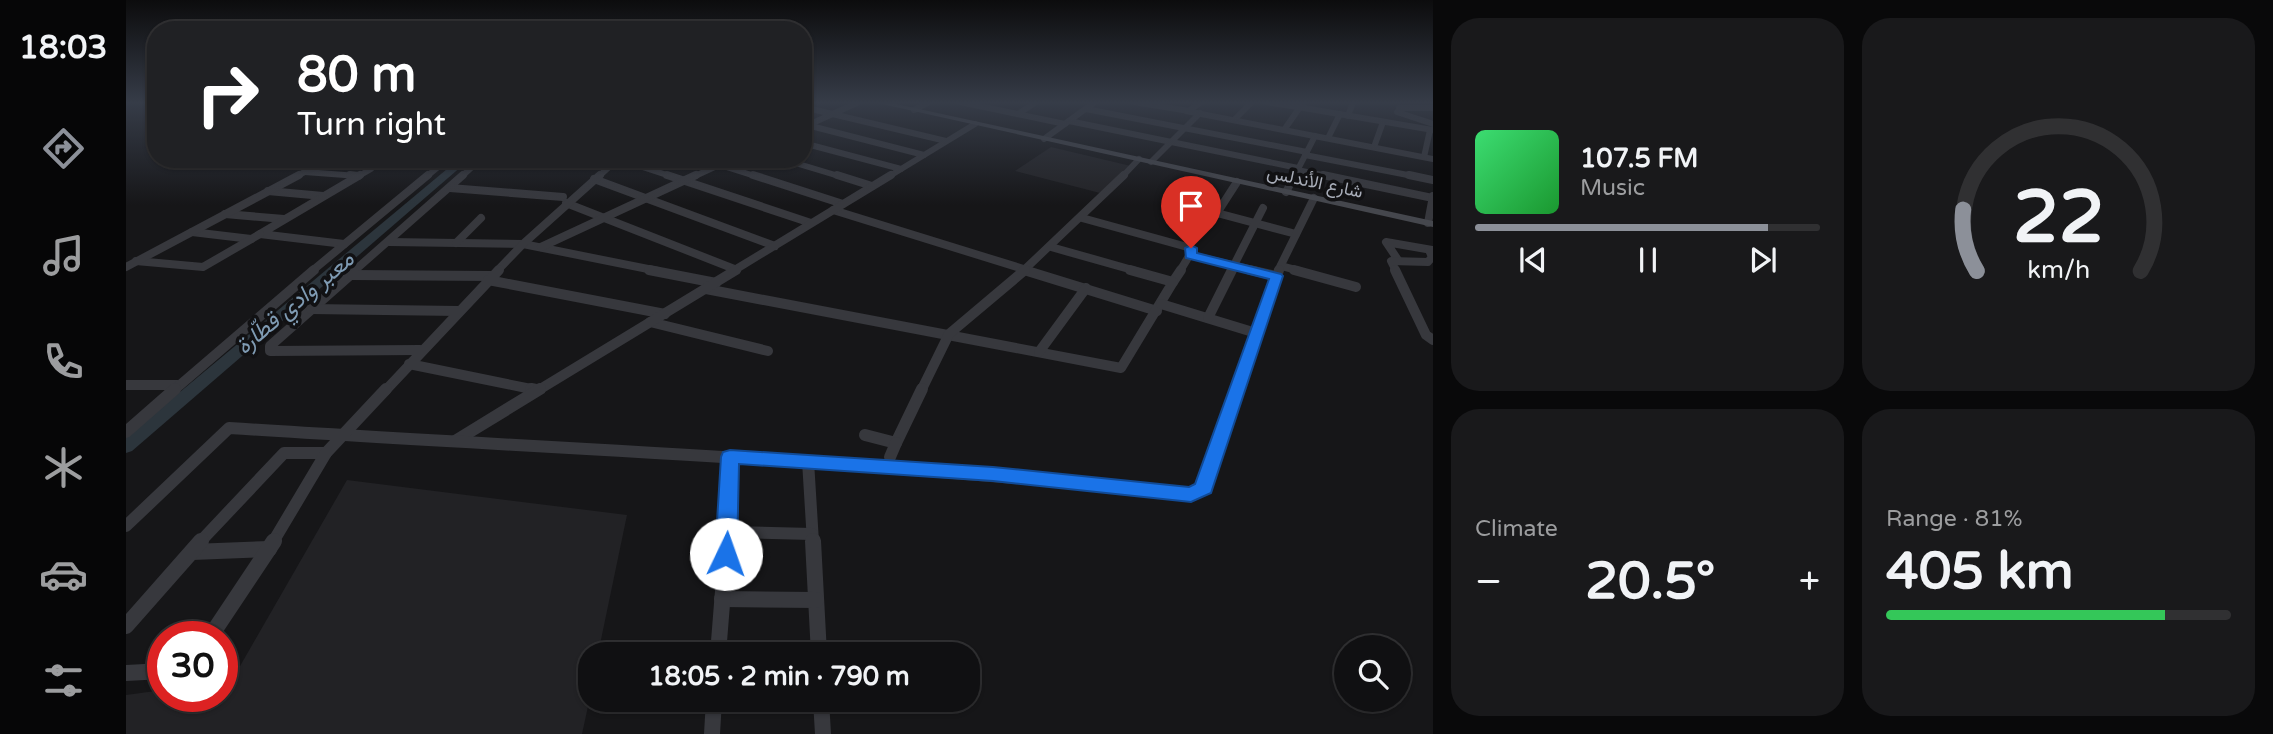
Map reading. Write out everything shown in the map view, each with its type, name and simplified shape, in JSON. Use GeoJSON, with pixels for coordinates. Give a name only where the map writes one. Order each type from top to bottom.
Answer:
{"type":"FeatureCollection","features":[{"type":"Feature","properties":{"kind":"main road","name":"شارع الأندلس"},"geometry":{"type":"LineString","coordinates":[[1025,136],[1431,223]]}},
{"type":"Feature","properties":{"kind":"main road","name":"شارع الأندلس"},"geometry":{"type":"LineString","coordinates":[[1030,136],[1191,172]]}},
{"type":"Feature","properties":{"kind":"street"},"geometry":{"type":"LineString","coordinates":[[850,136],[924,155]]}},
{"type":"Feature","properties":{"kind":"street"},"geometry":{"type":"LineString","coordinates":[[926,136],[946,141]]}},
{"type":"Feature","properties":{"kind":"street"},"geometry":{"type":"LineString","coordinates":[[455,441],[954,136]]}},
{"type":"Feature","properties":{"kind":"street"},"geometry":{"type":"LineString","coordinates":[[1044,139],[1048,136]]}},
{"type":"Feature","properties":{"kind":"street"},"geometry":{"type":"LineString","coordinates":[[1141,136],[1433,197],[1431,223]]}},
{"type":"Feature","properties":{"kind":"street"},"geometry":{"type":"LineString","coordinates":[[1151,162],[1177,136]]}},
{"type":"Feature","properties":{"kind":"street"},"geometry":{"type":"LineString","coordinates":[[1223,136],[1433,180]]}},
{"type":"Feature","properties":{"kind":"street"},"geometry":{"type":"LineString","coordinates":[[1286,192],[1315,136]]}},
{"type":"Feature","properties":{"kind":"street"},"geometry":{"type":"LineString","coordinates":[[1317,136],[1433,159]]}},
{"type":"Feature","properties":{"kind":"street"},"geometry":{"type":"LineString","coordinates":[[1374,147],[1378,136]]}},
{"type":"Feature","properties":{"kind":"street"},"geometry":{"type":"LineString","coordinates":[[1424,157],[1430,136]]}},
{"type":"Feature","properties":{"kind":"street"},"geometry":{"type":"LineString","coordinates":[[812,146],[901,169]]}},
{"type":"Feature","properties":{"kind":"street"},"geometry":{"type":"LineString","coordinates":[[890,457],[949,334],[1051,247],[1138,161]]}},
{"type":"Feature","properties":{"kind":"street"},"geometry":{"type":"LineString","coordinates":[[126,267],[312,168]]}},
{"type":"Feature","properties":{"kind":"street"},"geometry":{"type":"LineString","coordinates":[[126,432],[344,244],[437,168]]}},
{"type":"Feature","properties":{"kind":"street"},"geometry":{"type":"LineString","coordinates":[[420,350],[274,353],[270,351],[270,346],[471,168]]}},
{"type":"Feature","properties":{"kind":"street"},"geometry":{"type":"LineString","coordinates":[[221,621],[269,549],[326,453],[420,350],[564,200],[607,168]]}},
{"type":"Feature","properties":{"kind":"street"},"geometry":{"type":"LineString","coordinates":[[645,168],[811,223]]}},
{"type":"Feature","properties":{"kind":"street"},"geometry":{"type":"LineString","coordinates":[[541,247],[712,168]]}},
{"type":"Feature","properties":{"kind":"street"},"geometry":{"type":"LineString","coordinates":[[729,168],[843,204]]}},
{"type":"Feature","properties":{"kind":"street"},"geometry":{"type":"LineString","coordinates":[[812,168],[872,186]]}},
{"type":"Feature","properties":{"kind":"street"},"geometry":{"type":"LineString","coordinates":[[136,261],[203,267],[370,169]]}},
{"type":"Feature","properties":{"kind":"street"},"geometry":{"type":"LineString","coordinates":[[305,172],[358,176]]}},
{"type":"Feature","properties":{"kind":"street"},"geometry":{"type":"LineString","coordinates":[[594,179],[775,246]]}},
{"type":"Feature","properties":{"kind":"street"},"geometry":{"type":"LineString","coordinates":[[1237,182],[1217,213],[1296,233]]}},
{"type":"Feature","properties":{"kind":"street"},"geometry":{"type":"LineString","coordinates":[[450,188],[564,200],[737,270]]}},
{"type":"Feature","properties":{"kind":"street"},"geometry":{"type":"LineString","coordinates":[[268,191],[323,196]]}},
{"type":"Feature","properties":{"kind":"street"},"geometry":{"type":"LineString","coordinates":[[126,526],[229,428],[808,461],[993,474],[1191,495],[1204,488],[1278,271],[1314,198]]}},
{"type":"Feature","properties":{"kind":"street"},"geometry":{"type":"LineString","coordinates":[[1208,318],[1263,208]]}},
{"type":"Feature","properties":{"kind":"street"},"geometry":{"type":"LineString","coordinates":[[833,210],[1086,288],[1208,318],[1256,333]]}},
{"type":"Feature","properties":{"kind":"street"},"geometry":{"type":"LineString","coordinates":[[225,214],[284,219]]}},
{"type":"Feature","properties":{"kind":"street"},"geometry":{"type":"LineString","coordinates":[[456,243],[481,218]]}},
{"type":"Feature","properties":{"kind":"street"},"geometry":{"type":"LineString","coordinates":[[389,242],[523,244],[541,247],[711,286],[1121,368],[1190,255],[1191,248],[1082,218]]}},
{"type":"Feature","properties":{"kind":"street"},"geometry":{"type":"LineString","coordinates":[[191,232],[344,244]]}},
{"type":"Feature","properties":{"kind":"street"},"geometry":{"type":"LineString","coordinates":[[1398,260],[1386,242],[1432,250],[1429,252],[1432,260],[1428,262],[1391,261],[1426,335],[1433,340]]}},
{"type":"Feature","properties":{"kind":"street"},"geometry":{"type":"LineString","coordinates":[[1051,247],[1173,282]]}},
{"type":"Feature","properties":{"kind":"street"},"geometry":{"type":"LineString","coordinates":[[1190,255],[1235,266],[1278,271],[1356,287]]}},
{"type":"Feature","properties":{"kind":"street"},"geometry":{"type":"LineString","coordinates":[[352,275],[490,278],[665,314]]}},
{"type":"Feature","properties":{"kind":"street"},"geometry":{"type":"LineString","coordinates":[[1039,352],[1086,288]]}},
{"type":"Feature","properties":{"kind":"street"},"geometry":{"type":"LineString","coordinates":[[311,309],[458,311]]}},
{"type":"Feature","properties":{"kind":"street"},"geometry":{"type":"LineString","coordinates":[[650,322],[768,351]]}},
{"type":"Feature","properties":{"kind":"street"},"geometry":{"type":"LineString","coordinates":[[409,364],[536,390]]}},
{"type":"Feature","properties":{"kind":"street"},"geometry":{"type":"LineString","coordinates":[[126,385],[178,385]]}},
{"type":"Feature","properties":{"kind":"street"},"geometry":{"type":"LineString","coordinates":[[865,435],[896,443]]}},
{"type":"Feature","properties":{"kind":"street"},"geometry":{"type":"LineString","coordinates":[[126,626],[285,453],[326,453]]}},
{"type":"Feature","properties":{"kind":"street"},"geometry":{"type":"LineString","coordinates":[[719,642],[728,532],[730,457]]}},
{"type":"Feature","properties":{"kind":"street"},"geometry":{"type":"LineString","coordinates":[[808,461],[818,642]]}},
{"type":"Feature","properties":{"kind":"street"},"geometry":{"type":"LineString","coordinates":[[728,532],[812,534]]}},
{"type":"Feature","properties":{"kind":"street"},"geometry":{"type":"LineString","coordinates":[[192,552],[269,549]]}},
{"type":"Feature","properties":{"kind":"street"},"geometry":{"type":"LineString","coordinates":[[722,599],[816,600]]}},
{"type":"Feature","properties":{"kind":"street"},"geometry":{"type":"LineString","coordinates":[[126,673],[147,672]]}},
{"type":"Feature","properties":{"kind":"street"},"geometry":{"type":"LineString","coordinates":[[712,734],[713,712]]}},
{"type":"Feature","properties":{"kind":"street"},"geometry":{"type":"LineString","coordinates":[[822,712],[823,734]]}},
{"type":"Feature","properties":{"kind":"shaded area"},"geometry":{"type":"Polygon","coordinates":[[[1051,147],[1131,166],[1100,193],[1015,171],[1051,147]]]}},
{"type":"Feature","properties":{"kind":"shaded area"},"geometry":{"type":"Polygon","coordinates":[[[347,480],[627,515],[601,642],[578,642],[578,712],[587,712],[582,734],[126,734],[126,695],[147,692],[147,712],[238,712],[238,670],[347,480]]]}},
{"type":"Feature","properties":{"kind":"waterway","name":"معبر وادي قطّارة"},"geometry":{"type":"LineString","coordinates":[[126,447],[454,168]]}},
{"type":"Feature","properties":{"kind":"route"},"geometry":{"type":"LineString","coordinates":[[726,554],[730,457],[993,474],[1191,495],[1204,488],[1276,276],[1190,255],[1191,248]]}}]}
